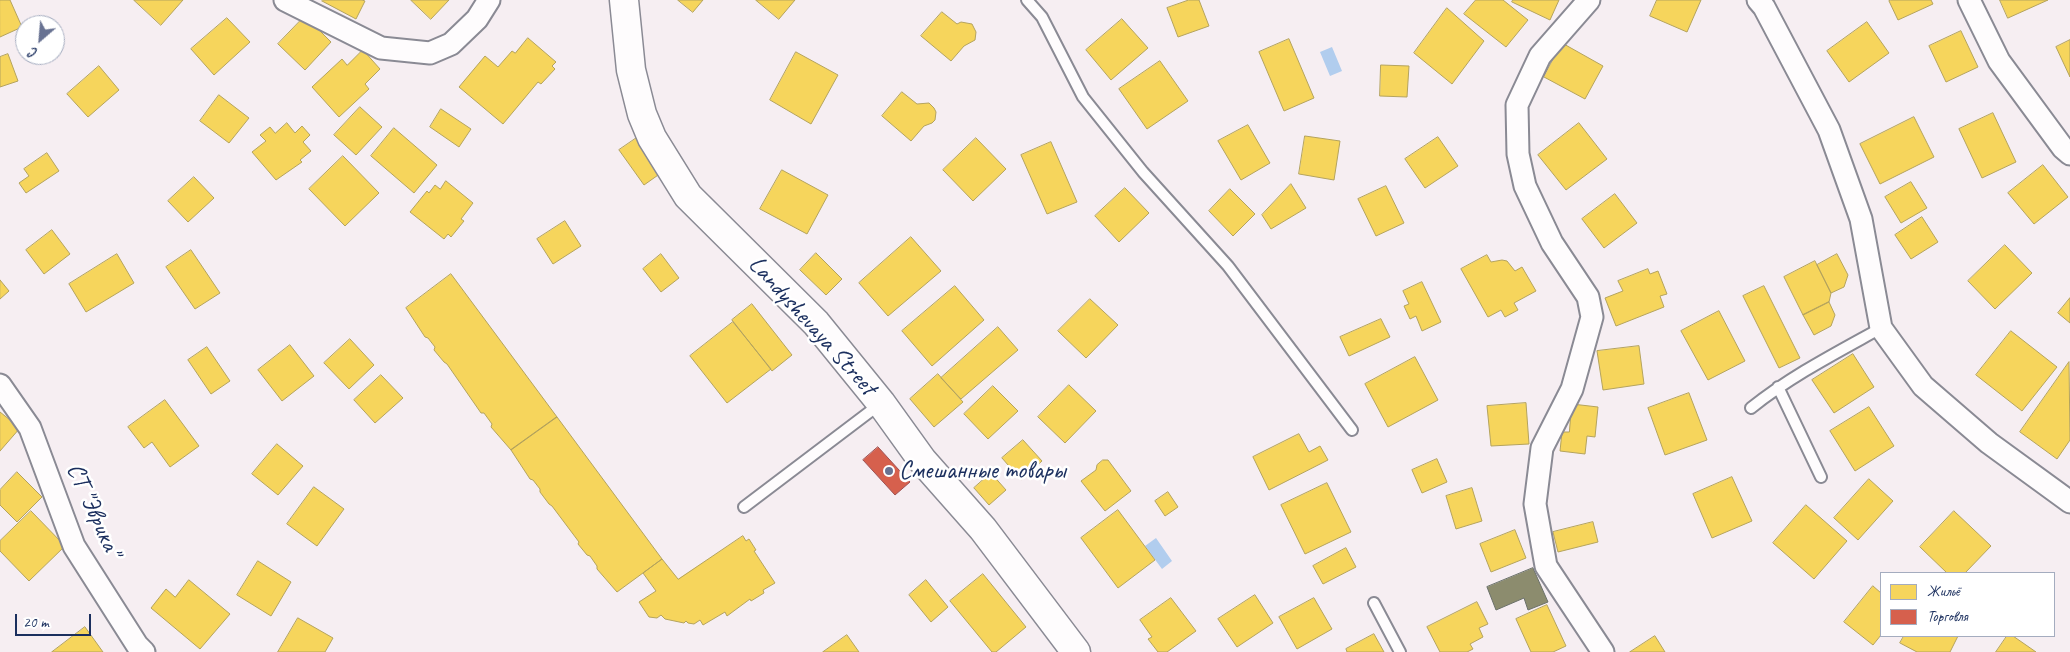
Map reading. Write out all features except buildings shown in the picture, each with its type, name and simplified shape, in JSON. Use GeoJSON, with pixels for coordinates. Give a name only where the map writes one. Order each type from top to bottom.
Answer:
{"type":"FeatureCollection","features":[{"type":"Feature","properties":{"kind":"street"},"geometry":{"type":"LineString","coordinates":[[285,0],[381,48],[430,53],[452,44],[477,19],[489,0]]}},
{"type":"Feature","properties":{"kind":"street","name":"Landyshevaya Street"},"geometry":{"type":"LineString","coordinates":[[624,0],[631,70],[642,114],[652,138],[688,196],[816,323],[881,403],[922,460],[983,529],[1076,652]]}},
{"type":"Feature","properties":{"kind":"street"},"geometry":{"type":"LineString","coordinates":[[1589,0],[1540,56],[1517,105],[1518,154],[1525,186],[1552,243],[1588,297],[1592,317],[1572,389],[1542,448],[1535,504],[1546,566],[1603,652]]}},
{"type":"Feature","properties":{"kind":"street"},"geometry":{"type":"LineString","coordinates":[[1758,0],[1764,7],[1829,130],[1861,219],[1880,328],[1923,386],[1989,443],[2070,502]]}},
{"type":"Feature","properties":{"kind":"street"},"geometry":{"type":"LineString","coordinates":[[1969,0],[1999,61],[2063,148],[2070,154]]}},
{"type":"Feature","properties":{"kind":"street","name":"СТ \"Эврика\""},"geometry":{"type":"LineString","coordinates":[[0,385],[30,428],[74,546],[137,645],[144,652]]}},
{"type":"Feature","properties":{"kind":"lane"},"geometry":{"type":"LineString","coordinates":[[1028,0],[1042,17],[1059,54],[1084,97],[1143,172],[1228,266],[1352,430]]}},
{"type":"Feature","properties":{"kind":"lane"},"geometry":{"type":"LineString","coordinates":[[1751,408],[1778,387],[1880,328]]}},
{"type":"Feature","properties":{"kind":"lane"},"geometry":{"type":"LineString","coordinates":[[1778,387],[1821,477]]}},
{"type":"Feature","properties":{"kind":"lane"},"geometry":{"type":"LineString","coordinates":[[744,507],[881,403]]}},
{"type":"Feature","properties":{"kind":"lane"},"geometry":{"type":"LineString","coordinates":[[1374,603],[1400,652]]}},
{"type":"Feature","properties":{"kind":"water"},"geometry":{"type":"Polygon","coordinates":[[[1332,47],[1342,71],[1330,76],[1320,52],[1332,47]]]}},
{"type":"Feature","properties":{"kind":"water"},"geometry":{"type":"Polygon","coordinates":[[[1156,538],[1172,561],[1162,569],[1145,546],[1156,538]]]}},
{"type":"Feature","properties":{"kind":"place","name":"Смешанные товары"},"geometry":{"type":"Point","coordinates":[889,471]}}]}
